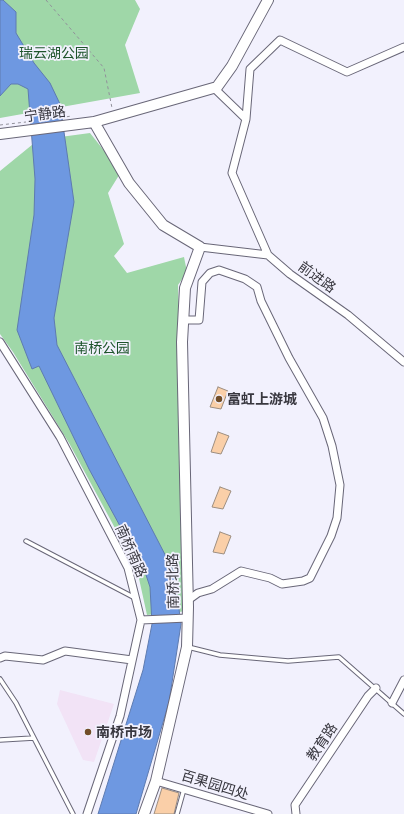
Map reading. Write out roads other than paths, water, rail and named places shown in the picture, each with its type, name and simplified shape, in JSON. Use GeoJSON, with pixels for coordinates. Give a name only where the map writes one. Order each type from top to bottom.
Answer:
{"type":"FeatureCollection","features":[{"type":"Feature","properties":{"kind":"street"},"geometry":{"type":"LineString","coordinates":[[246,119],[214,88],[217,87],[232,66],[268,0]]}},
{"type":"Feature","properties":{"kind":"street"},"geometry":{"type":"LineString","coordinates":[[94,122],[129,183],[163,225],[200,247],[268,254],[232,173],[246,119],[250,69],[280,40],[347,72],[404,47]]}},
{"type":"Feature","properties":{"kind":"street","name":"宁静路"},"geometry":{"type":"LineString","coordinates":[[0,134],[36,130],[58,122],[94,122],[214,88]]}},
{"type":"Feature","properties":{"kind":"street","name":"南桥北路"},"geometry":{"type":"LineString","coordinates":[[144,814],[156,781],[187,647],[190,602],[182,342],[186,288],[200,247]]}},
{"type":"Feature","properties":{"kind":"street","name":"前进路"},"geometry":{"type":"LineString","coordinates":[[268,254],[290,274],[348,315],[404,362]]}},
{"type":"Feature","properties":{"kind":"street"},"geometry":{"type":"LineString","coordinates":[[184,320],[199,320],[202,282],[210,273],[219,270],[244,279],[256,287],[261,301],[289,358],[323,418],[332,446],[340,484],[337,518],[331,536],[310,578],[303,581],[282,584],[270,578],[241,571],[212,589],[198,593],[190,602]]}},
{"type":"Feature","properties":{"kind":"street","name":"南桥南路"},"geometry":{"type":"LineString","coordinates":[[0,342],[60,437],[128,568],[141,620],[120,716],[87,814]]}},
{"type":"Feature","properties":{"kind":"street"},"geometry":{"type":"LineString","coordinates":[[141,620],[188,618]]}},
{"type":"Feature","properties":{"kind":"street"},"geometry":{"type":"LineString","coordinates":[[0,658],[6,656],[43,660],[65,650],[132,660]]}},
{"type":"Feature","properties":{"kind":"street"},"geometry":{"type":"LineString","coordinates":[[392,703],[404,680]]}},
{"type":"Feature","properties":{"kind":"street","name":"教育路"},"geometry":{"type":"LineString","coordinates":[[296,814],[295,806],[368,696],[376,688]]}},
{"type":"Feature","properties":{"kind":"street","name":"百果园四处"},"geometry":{"type":"LineString","coordinates":[[156,781],[268,814]]}},
{"type":"Feature","properties":{"kind":"lane"},"geometry":{"type":"LineString","coordinates":[[26,541],[136,598]]}},
{"type":"Feature","properties":{"kind":"lane"},"geometry":{"type":"LineString","coordinates":[[187,647],[220,655],[288,661],[339,657],[404,714]]}},
{"type":"Feature","properties":{"kind":"lane"},"geometry":{"type":"LineString","coordinates":[[0,679],[16,703],[73,814]]}},
{"type":"Feature","properties":{"kind":"lane"},"geometry":{"type":"LineString","coordinates":[[0,740],[34,738]]}},
{"type":"Feature","properties":{"kind":"lane"},"geometry":{"type":"LineString","coordinates":[[177,814],[184,789]]}},
{"type":"Feature","properties":{"kind":"water"},"geometry":{"type":"Polygon","coordinates":[[[0,0],[3,0],[16,12],[16,33],[34,63],[50,83],[60,104],[74,202],[54,318],[57,345],[174,572],[181,624],[169,702],[136,814],[98,814],[143,670],[152,624],[150,587],[145,572],[89,469],[39,366],[32,369],[17,330],[34,215],[35,179],[28,89],[18,84],[11,84],[0,96],[0,0]]]}},
{"type":"Feature","properties":{"kind":"place","name":"富虹上游城"},"geometry":{"type":"Point","coordinates":[219,399]}},
{"type":"Feature","properties":{"kind":"place","name":"南桥市场"},"geometry":{"type":"Point","coordinates":[88,732]}},
{"type":"Feature","properties":{"kind":"park label","name":"瑞云湖公园"},"geometry":{"type":"Point","coordinates":[54,53]}},
{"type":"Feature","properties":{"kind":"park label","name":"南桥公园"},"geometry":{"type":"Point","coordinates":[102,348]}}]}
